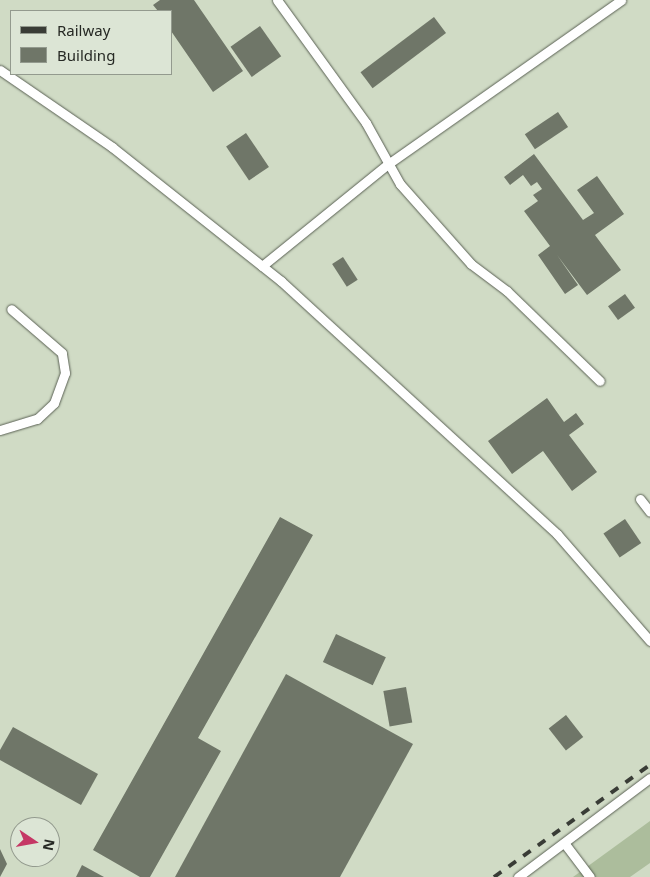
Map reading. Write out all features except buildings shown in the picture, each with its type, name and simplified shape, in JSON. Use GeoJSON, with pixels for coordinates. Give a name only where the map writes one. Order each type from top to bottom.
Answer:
{"type":"FeatureCollection","features":[{"type":"Feature","properties":{"kind":"lane"},"geometry":{"type":"LineString","coordinates":[[278,0],[366,123],[400,184],[471,264],[507,291],[600,381]]}},
{"type":"Feature","properties":{"kind":"lane"},"geometry":{"type":"LineString","coordinates":[[262,266],[388,164],[621,0]]}},
{"type":"Feature","properties":{"kind":"lane"},"geometry":{"type":"LineString","coordinates":[[0,70],[112,148],[262,266],[556,534],[650,641]]}},
{"type":"Feature","properties":{"kind":"lane"},"geometry":{"type":"LineString","coordinates":[[0,430],[37,419],[54,402],[65,373],[62,353],[11,309]]}},
{"type":"Feature","properties":{"kind":"lane"},"geometry":{"type":"LineString","coordinates":[[640,499],[650,512]]}},
{"type":"Feature","properties":{"kind":"lane"},"geometry":{"type":"LineString","coordinates":[[518,877],[565,844],[650,778]]}},
{"type":"Feature","properties":{"kind":"lane"},"geometry":{"type":"LineString","coordinates":[[565,844],[590,877]]}},
{"type":"Feature","properties":{"kind":"shaded area"},"geometry":{"type":"Polygon","coordinates":[[[0,0],[650,0],[650,877],[0,877],[0,0]]]}},
{"type":"Feature","properties":{"kind":"shaded area"},"geometry":{"type":"Polygon","coordinates":[[[650,821],[650,863],[630,877],[573,877],[650,821]]]}},
{"type":"Feature","properties":{"kind":"railway"},"geometry":{"type":"LineString","coordinates":[[494,877],[650,765]]}}]}
